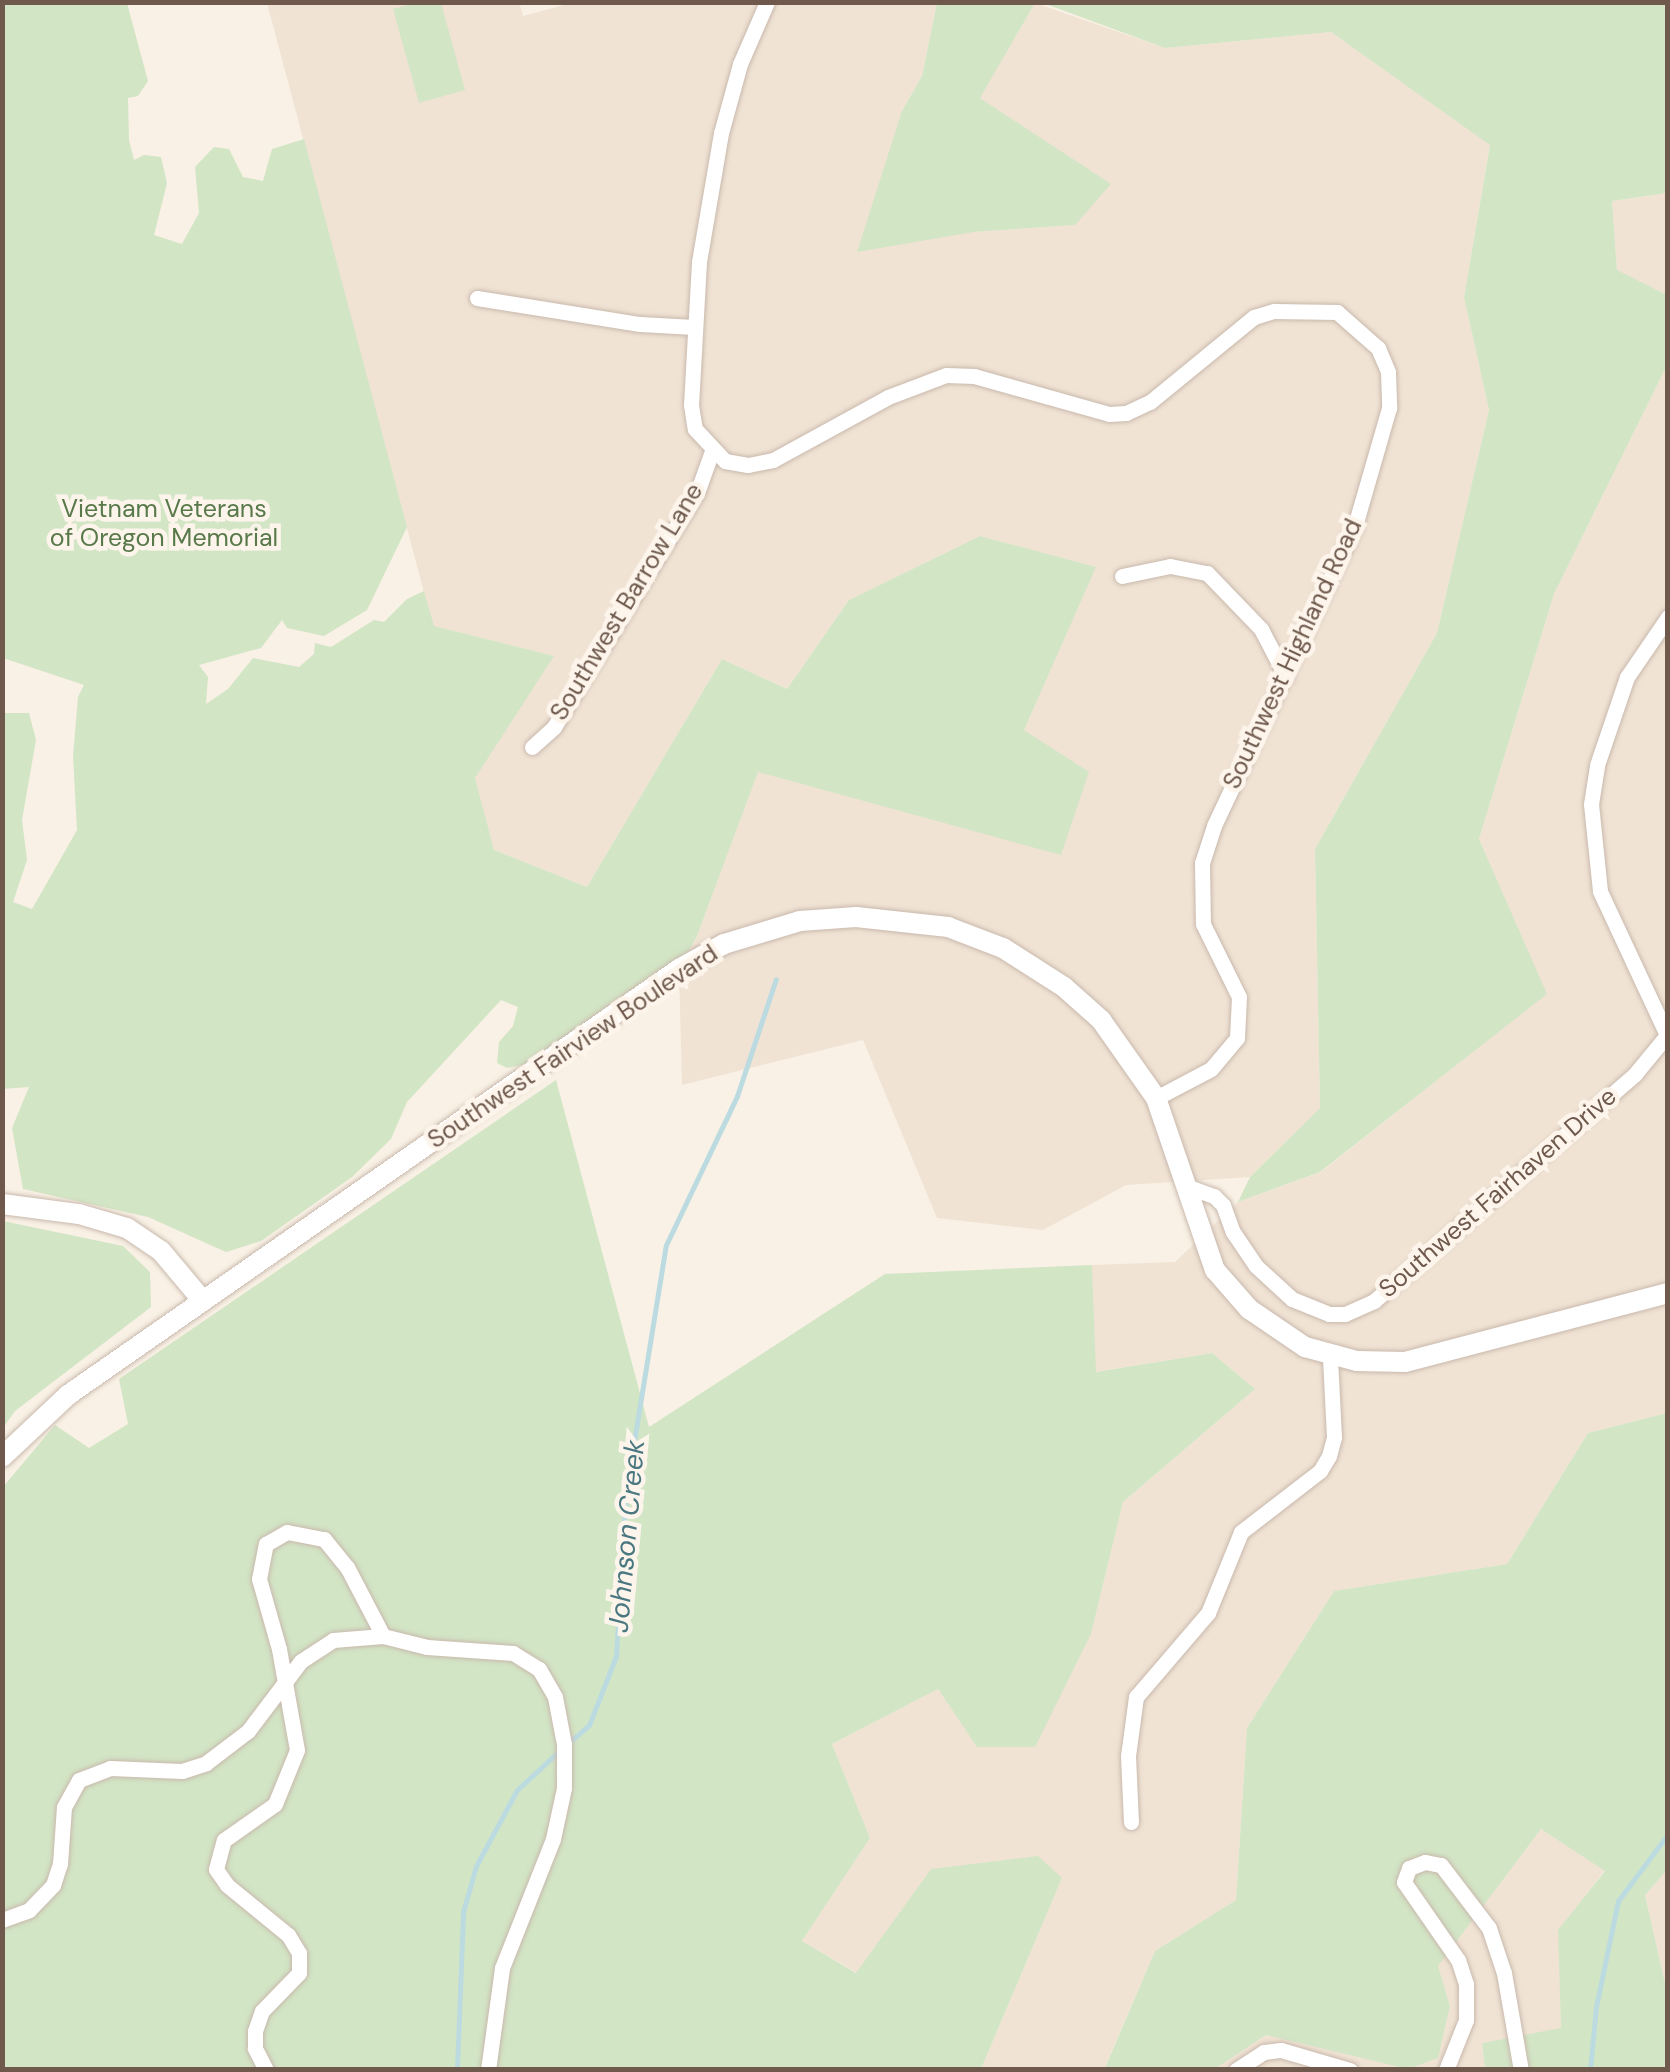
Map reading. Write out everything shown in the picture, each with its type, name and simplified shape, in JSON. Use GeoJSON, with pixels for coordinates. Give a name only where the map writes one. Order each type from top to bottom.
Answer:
{"type":"FeatureCollection","features":[{"type":"Feature","properties":{"kind":"street"},"geometry":{"type":"LineString","coordinates":[[712,451],[695,429],[691,405],[698,262],[721,133],[740,64],[767,2]]}},
{"type":"Feature","properties":{"kind":"street"},"geometry":{"type":"LineString","coordinates":[[477,298],[640,324],[694,327]]}},
{"type":"Feature","properties":{"kind":"street","name":"Southwest Highland Road"},"geometry":{"type":"LineString","coordinates":[[712,451],[725,461],[748,465],[773,460],[888,397],[946,374],[974,376],[1109,414],[1126,413],[1150,402],[1254,317],[1293,310],[1337,312],[1357,325],[1378,348],[1388,372],[1389,408],[1355,526],[1214,826],[1202,863],[1204,924],[1239,998],[1237,1038],[1212,1069],[1156,1098]]}},
{"type":"Feature","properties":{"kind":"street","name":"Southwest Barrow Lane"},"geometry":{"type":"LineString","coordinates":[[532,747],[554,727],[697,493],[712,451]]}},
{"type":"Feature","properties":{"kind":"street"},"geometry":{"type":"LineString","coordinates":[[1122,576],[1170,566],[1207,573],[1261,629],[1286,677]]}},
{"type":"Feature","properties":{"kind":"street"},"geometry":{"type":"LineString","coordinates":[[1667,1035],[1600,891],[1591,804],[1597,765],[1628,677],[1668,617]]}},
{"type":"Feature","properties":{"kind":"street","name":"Southwest Fairview Boulevard"},"geometry":{"type":"LineString","coordinates":[[2,1457],[68,1394],[678,969],[724,944],[778,925],[856,917],[917,920],[1003,948],[1046,973],[1101,1020],[1156,1098],[1210,1262],[1234,1294],[1282,1334],[1330,1357],[1384,1364],[1405,1362],[1668,1294]]}},
{"type":"Feature","properties":{"kind":"street","name":"Southwest Fairhaven Drive"},"geometry":{"type":"LineString","coordinates":[[1186,1186],[1214,1196],[1223,1205],[1233,1232],[1256,1266],[1292,1299],[1329,1314],[1344,1314],[1374,1301],[1403,1276],[1636,1074],[1667,1035]]}},
{"type":"Feature","properties":{"kind":"street"},"geometry":{"type":"LineString","coordinates":[[2,1204],[110,1221],[143,1236],[203,1301]]}},
{"type":"Feature","properties":{"kind":"street"},"geometry":{"type":"LineString","coordinates":[[1132,1822],[1128,1756],[1136,1697],[1208,1613],[1241,1532],[1320,1471],[1329,1456],[1334,1417],[1330,1357]]}},
{"type":"Feature","properties":{"kind":"street"},"geometry":{"type":"LineString","coordinates":[[266,2070],[255,2048],[254,2031],[262,2011],[298,1972],[299,1953],[288,1935],[227,1885],[216,1870],[224,1840],[267,1812],[286,1785],[297,1738],[259,1578],[260,1560],[277,1536],[297,1532],[317,1535],[333,1547],[383,1636]]}},
{"type":"Feature","properties":{"kind":"street"},"geometry":{"type":"LineString","coordinates":[[2,1920],[29,1910],[52,1884],[60,1864],[64,1806],[80,1780],[110,1768],[182,1771],[206,1763],[248,1730],[301,1661],[333,1640],[383,1636],[427,1648],[502,1651],[522,1657],[545,1677],[559,1708],[564,1788],[553,1839],[502,1968],[488,2070]]}},
{"type":"Feature","properties":{"kind":"street"},"geometry":{"type":"LineString","coordinates":[[1446,2070],[1466,2020],[1466,1984],[1458,1960],[1404,1882],[1409,1868],[1425,1862],[1441,1864],[1489,1928],[1504,1973],[1520,2070]]}},
{"type":"Feature","properties":{"kind":"street"},"geometry":{"type":"LineString","coordinates":[[1236,2070],[1264,2052],[1281,2050],[1350,2070]]}},
{"type":"Feature","properties":{"kind":"shaded area"},"geometry":{"type":"Polygon","coordinates":[[[519,2],[523,16],[575,2],[937,3],[922,76],[902,111],[973,232],[1074,225],[1110,184],[979,98],[1035,3],[1165,48],[1331,32],[1490,144],[1464,297],[1489,410],[1437,633],[1315,849],[1320,1108],[1250,1177],[1126,1185],[1043,1230],[937,1218],[863,1040],[682,1085],[679,969],[697,936],[758,771],[1024,730],[1095,567],[980,536],[849,600],[787,689],[722,659],[587,887],[494,850],[474,778],[553,656],[433,626],[267,3],[519,2]]]}},
{"type":"Feature","properties":{"kind":"shaded area"},"geometry":{"type":"Polygon","coordinates":[[[1667,193],[1667,295],[1617,271],[1612,201],[1667,193]]]}},
{"type":"Feature","properties":{"kind":"shaded area"},"geometry":{"type":"Polygon","coordinates":[[[1667,365],[1667,1413],[1588,1433],[1507,1564],[1334,1591],[1247,1728],[1236,1900],[1155,1951],[1104,2069],[981,2069],[1062,1878],[931,1869],[857,1973],[802,1941],[870,1838],[832,1744],[938,1689],[977,1746],[1091,1634],[1123,1502],[1255,1389],[1212,1353],[1095,1372],[1092,1265],[1175,1262],[1238,1202],[1321,1172],[1546,994],[1479,839],[1554,594],[1667,365]]]}},
{"type":"Feature","properties":{"kind":"shaded area"},"geometry":{"type":"Polygon","coordinates":[[[1541,1829],[1605,1870],[1559,1930],[1561,2029],[1482,2043],[1485,2069],[1215,2069],[1266,2035],[1327,2048],[1450,2006],[1437,1966],[1541,1829]]]}},
{"type":"Feature","properties":{"kind":"shaded area"},"geometry":{"type":"Polygon","coordinates":[[[1667,1870],[1667,1992],[1645,1895],[1667,1870]]]}},
{"type":"Feature","properties":{"kind":"green space","name":"Vietnam Veterans of Oregon Memorial"},"geometry":{"type":"Polygon","coordinates":[[[2,3],[127,3],[148,81],[138,96],[128,98],[129,140],[134,160],[144,155],[161,157],[167,183],[154,235],[182,244],[199,213],[195,167],[214,147],[229,149],[243,177],[263,181],[272,149],[304,139],[407,527],[367,610],[324,636],[287,628],[282,620],[261,648],[199,665],[208,677],[206,704],[228,689],[253,658],[299,667],[314,654],[315,643],[331,647],[374,620],[384,622],[407,599],[424,591],[434,626],[554,656],[475,778],[494,850],[587,887],[722,659],[787,689],[849,600],[980,536],[1096,567],[1024,730],[1089,772],[1061,855],[758,772],[697,936],[679,969],[550,1060],[507,1068],[497,1063],[499,1042],[513,1026],[518,1007],[501,1000],[407,1102],[391,1139],[352,1177],[261,1241],[226,1252],[148,1217],[23,1189],[12,1128],[29,1087],[2,1089],[3,713],[29,713],[36,740],[22,820],[27,860],[13,902],[32,909],[77,830],[73,756],[78,697],[84,685],[3,658],[2,3]]]}},
{"type":"Feature","properties":{"kind":"green space"},"geometry":{"type":"Polygon","coordinates":[[[416,3],[441,3],[465,90],[419,103],[393,9],[416,3]]]}},
{"type":"Feature","properties":{"kind":"green space"},"geometry":{"type":"Polygon","coordinates":[[[937,3],[1035,3],[980,98],[1111,184],[1075,225],[973,232],[857,252],[902,111],[922,76],[937,3]]]}},
{"type":"Feature","properties":{"kind":"green space"},"geometry":{"type":"Polygon","coordinates":[[[1043,3],[1667,3],[1667,193],[1612,201],[1617,270],[1667,295],[1667,365],[1554,594],[1479,839],[1547,994],[1320,1172],[1238,1202],[1250,1177],[1320,1108],[1315,849],[1437,633],[1489,410],[1464,297],[1490,145],[1331,32],[1165,48],[1043,3]]]}},
{"type":"Feature","properties":{"kind":"green space"},"geometry":{"type":"Polygon","coordinates":[[[556,1080],[649,1427],[885,1274],[1092,1265],[1096,1372],[1212,1353],[1255,1389],[1123,1502],[1091,1634],[1035,1747],[977,1747],[938,1689],[832,1744],[870,1838],[802,1941],[856,1973],[931,1869],[1038,1856],[1062,1878],[981,2069],[3,2070],[3,1487],[55,1425],[89,1448],[128,1424],[119,1379],[556,1080]]]}},
{"type":"Feature","properties":{"kind":"green space"},"geometry":{"type":"Polygon","coordinates":[[[3,1221],[123,1246],[150,1272],[151,1307],[15,1411],[3,1428],[3,1221]]]}},
{"type":"Feature","properties":{"kind":"green space"},"geometry":{"type":"Polygon","coordinates":[[[1667,1413],[1667,1870],[1645,1895],[1667,1992],[1667,2069],[1485,2069],[1482,2043],[1561,2028],[1558,1930],[1605,1871],[1541,1829],[1438,1966],[1450,2006],[1438,2058],[1408,2069],[1266,2035],[1215,2069],[1104,2070],[1155,1951],[1236,1900],[1247,1728],[1334,1591],[1507,1564],[1588,1433],[1667,1413]]]}},
{"type":"Feature","properties":{"kind":"waterway","name":"Johnson Creek"},"geometry":{"type":"LineString","coordinates":[[566,1745],[589,1725],[616,1656],[626,1491],[666,1245],[737,1096],[776,979]]}},
{"type":"Feature","properties":{"kind":"waterway","name":"Johnson Creek"},"geometry":{"type":"LineString","coordinates":[[457,2070],[463,1912],[476,1866],[517,1790],[558,1752]]}},
{"type":"Feature","properties":{"kind":"waterway"},"geometry":{"type":"LineString","coordinates":[[1590,2070],[1596,2007],[1618,1901],[1668,1834]]}}]}
